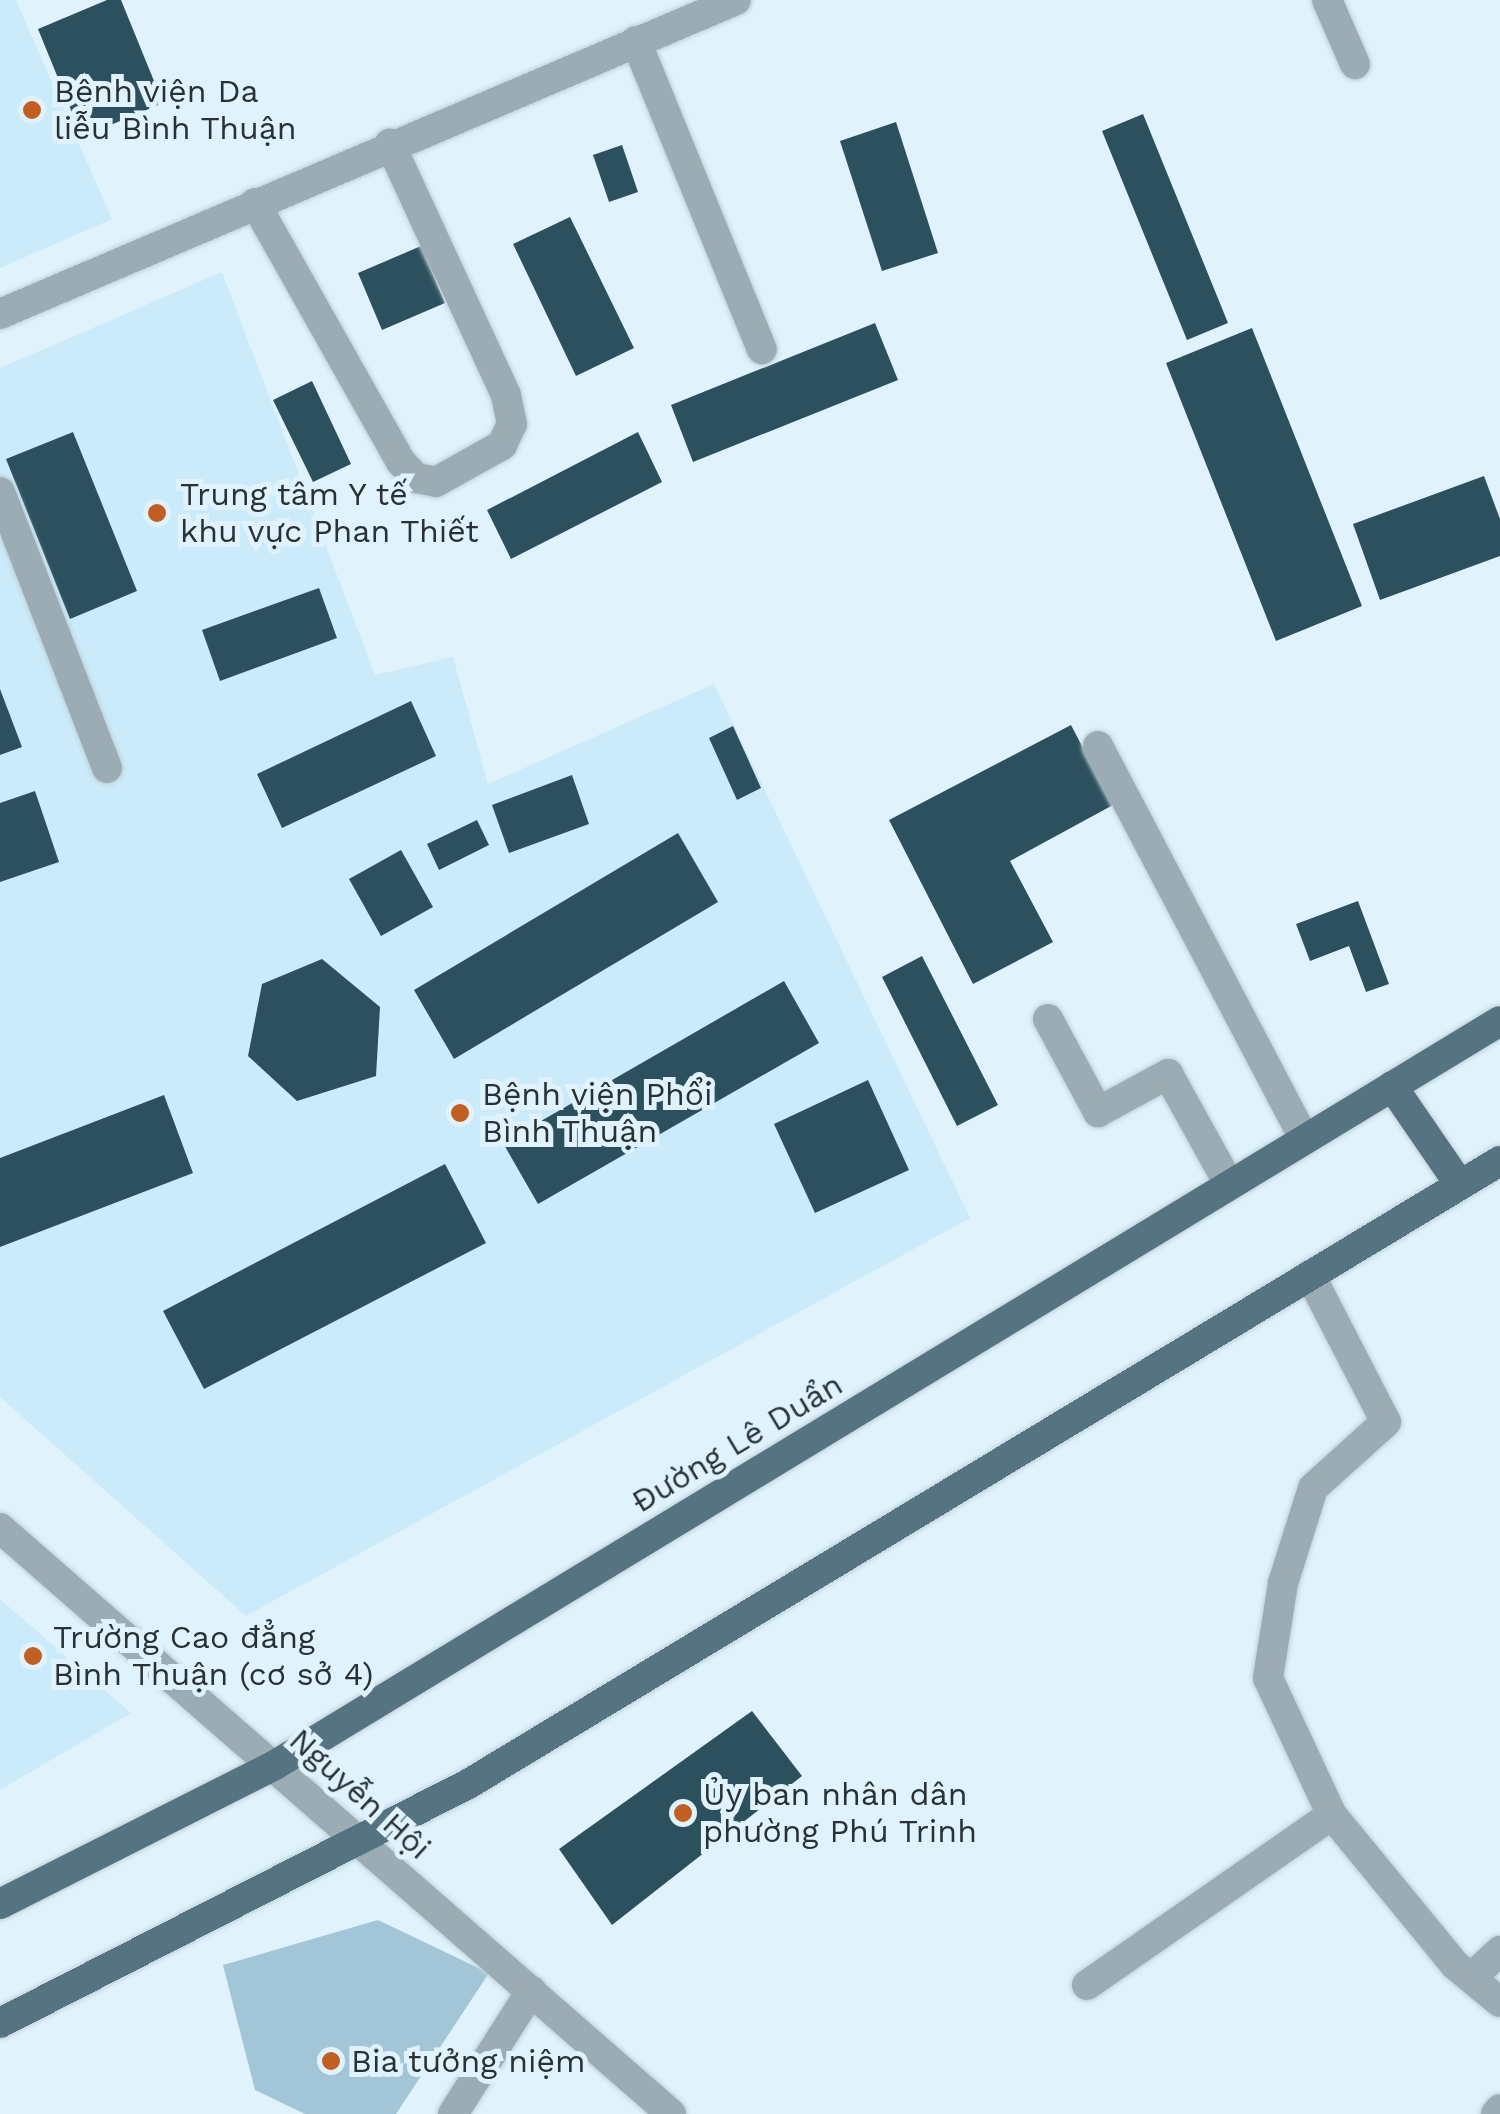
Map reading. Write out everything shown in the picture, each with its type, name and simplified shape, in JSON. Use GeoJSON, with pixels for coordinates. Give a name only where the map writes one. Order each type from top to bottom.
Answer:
{"type":"FeatureCollection","features":[{"type":"Feature","properties":{"kind":"main road","name":"Đường Lê Duẩn"},"geometry":{"type":"LineString","coordinates":[[0,1904],[275,1764],[1500,1022]]}},
{"type":"Feature","properties":{"kind":"main road"},"geometry":{"type":"LineString","coordinates":[[1392,1086],[1460,1185]]}},
{"type":"Feature","properties":{"kind":"main road"},"geometry":{"type":"LineString","coordinates":[[0,2022],[470,1783],[1500,1161]]}},
{"type":"Feature","properties":{"kind":"street"},"geometry":{"type":"LineString","coordinates":[[0,314],[390,144],[736,0]]}},
{"type":"Feature","properties":{"kind":"street"},"geometry":{"type":"LineString","coordinates":[[1327,0],[1355,64]]}},
{"type":"Feature","properties":{"kind":"street"},"geometry":{"type":"LineString","coordinates":[[636,41],[762,349]]}},
{"type":"Feature","properties":{"kind":"street"},"geometry":{"type":"LineString","coordinates":[[255,204],[401,462],[416,478],[436,482],[502,445],[512,424],[506,396],[390,144]]}},
{"type":"Feature","properties":{"kind":"street"},"geometry":{"type":"LineString","coordinates":[[0,492],[107,768]]}},
{"type":"Feature","properties":{"kind":"street"},"geometry":{"type":"LineString","coordinates":[[1098,746],[1304,1139]]}},
{"type":"Feature","properties":{"kind":"street"},"geometry":{"type":"LineString","coordinates":[[1048,1019],[1098,1112],[1168,1074],[1229,1184]]}},
{"type":"Feature","properties":{"kind":"street"},"geometry":{"type":"LineString","coordinates":[[1310,1276],[1386,1422],[1314,1488],[1283,1583],[1268,1678],[1332,1815],[1400,1902],[1471,1978],[1500,2002]]}},
{"type":"Feature","properties":{"kind":"street","name":"Nguyễn Hội"},"geometry":{"type":"LineString","coordinates":[[0,1528],[275,1764],[671,2114]]}},
{"type":"Feature","properties":{"kind":"street"},"geometry":{"type":"LineString","coordinates":[[1087,1985],[1332,1815]]}},
{"type":"Feature","properties":{"kind":"street"},"geometry":{"type":"LineString","coordinates":[[1471,1978],[1500,1951]]}},
{"type":"Feature","properties":{"kind":"street"},"geometry":{"type":"LineString","coordinates":[[453,2114],[531,1992]]}},
{"type":"Feature","properties":{"kind":"shaded area","name":"Bệnh viện Da liễu Bình Thuận"},"geometry":{"type":"Polygon","coordinates":[[[0,0],[16,0],[112,219],[0,268],[0,0]]]}},
{"type":"Feature","properties":{"kind":"shaded area","name":"Bệnh viện Phổi Bình Thuận"},"geometry":{"type":"Polygon","coordinates":[[[222,272],[375,675],[453,657],[488,784],[714,684],[970,1218],[246,1616],[0,1397],[0,368],[222,272]]]}},
{"type":"Feature","properties":{"kind":"shaded area","name":"Trường Cao đẳng Bình Thuận (cơ sở 4)"},"geometry":{"type":"Polygon","coordinates":[[[0,1599],[131,1713],[0,1790],[0,1599]]]}},
{"type":"Feature","properties":{"kind":"shaded area"},"geometry":{"type":"Polygon","coordinates":[[[378,1920],[489,1973],[396,2114],[305,2114],[255,2090],[223,1965],[378,1920]]]}},
{"type":"Feature","properties":{"kind":"building"},"geometry":{"type":"Polygon","coordinates":[[[107,0],[121,0],[163,103],[82,137],[38,29],[107,0]]]}},
{"type":"Feature","properties":{"kind":"building"},"geometry":{"type":"Polygon","coordinates":[[[1143,114],[1228,323],[1187,340],[1102,131],[1143,114]]]}},
{"type":"Feature","properties":{"kind":"building"},"geometry":{"type":"Polygon","coordinates":[[[896,122],[938,253],[882,271],[840,141],[896,122]]]}},
{"type":"Feature","properties":{"kind":"building"},"geometry":{"type":"Polygon","coordinates":[[[622,145],[638,192],[609,202],[593,155],[622,145]]]}},
{"type":"Feature","properties":{"kind":"building"},"geometry":{"type":"Polygon","coordinates":[[[570,217],[634,348],[576,376],[513,244],[570,217]]]}},
{"type":"Feature","properties":{"kind":"building"},"geometry":{"type":"Polygon","coordinates":[[[421,246],[445,303],[382,330],[358,273],[421,246]]]}},
{"type":"Feature","properties":{"kind":"building"},"geometry":{"type":"Polygon","coordinates":[[[875,323],[898,380],[693,462],[671,405],[875,323]]]}},
{"type":"Feature","properties":{"kind":"building"},"geometry":{"type":"Polygon","coordinates":[[[1252,328],[1362,606],[1276,641],[1166,363],[1252,328]]]}},
{"type":"Feature","properties":{"kind":"building"},"geometry":{"type":"Polygon","coordinates":[[[312,381],[351,464],[313,482],[273,400],[312,381]]]}},
{"type":"Feature","properties":{"kind":"building"},"geometry":{"type":"Polygon","coordinates":[[[73,432],[137,591],[70,619],[6,459],[73,432]]]}},
{"type":"Feature","properties":{"kind":"building"},"geometry":{"type":"Polygon","coordinates":[[[638,432],[662,482],[511,559],[487,510],[638,432]]]}},
{"type":"Feature","properties":{"kind":"building"},"geometry":{"type":"Polygon","coordinates":[[[1484,476],[1500,519],[1500,556],[1380,600],[1353,524],[1484,476]]]}},
{"type":"Feature","properties":{"kind":"building"},"geometry":{"type":"Polygon","coordinates":[[[319,588],[337,638],[220,681],[202,630],[319,588]]]}},
{"type":"Feature","properties":{"kind":"building"},"geometry":{"type":"Polygon","coordinates":[[[0,689],[22,747],[0,755],[0,689]]]}},
{"type":"Feature","properties":{"kind":"building"},"geometry":{"type":"Polygon","coordinates":[[[411,701],[436,756],[282,828],[257,774],[411,701]]]}},
{"type":"Feature","properties":{"kind":"building"},"geometry":{"type":"Polygon","coordinates":[[[1071,725],[1113,805],[1010,861],[1053,942],[973,984],[889,820],[1071,725]]]}},
{"type":"Feature","properties":{"kind":"building"},"geometry":{"type":"Polygon","coordinates":[[[733,726],[761,788],[737,800],[709,738],[733,726]]]}},
{"type":"Feature","properties":{"kind":"building"},"geometry":{"type":"Polygon","coordinates":[[[572,775],[589,824],[509,853],[492,805],[572,775]]]}},
{"type":"Feature","properties":{"kind":"building"},"geometry":{"type":"Polygon","coordinates":[[[35,791],[59,862],[0,882],[0,803],[35,791]]]}},
{"type":"Feature","properties":{"kind":"building"},"geometry":{"type":"Polygon","coordinates":[[[477,820],[489,845],[439,870],[427,844],[477,820]]]}},
{"type":"Feature","properties":{"kind":"building"},"geometry":{"type":"Polygon","coordinates":[[[678,833],[718,902],[454,1059],[414,990],[678,833]]]}},
{"type":"Feature","properties":{"kind":"building"},"geometry":{"type":"Polygon","coordinates":[[[401,850],[433,907],[381,936],[349,879],[401,850]]]}},
{"type":"Feature","properties":{"kind":"building"},"geometry":{"type":"Polygon","coordinates":[[[1358,901],[1389,984],[1366,992],[1349,946],[1310,961],[1296,924],[1358,901]]]}},
{"type":"Feature","properties":{"kind":"building"},"geometry":{"type":"Polygon","coordinates":[[[922,956],[998,1105],[957,1126],[882,977],[922,956]]]}},
{"type":"Feature","properties":{"kind":"building"},"geometry":{"type":"Polygon","coordinates":[[[322,959],[380,1007],[376,1076],[297,1101],[248,1056],[262,984],[322,959]]]}},
{"type":"Feature","properties":{"kind":"building"},"geometry":{"type":"Polygon","coordinates":[[[784,981],[819,1043],[538,1204],[503,1143],[784,981]]]}},
{"type":"Feature","properties":{"kind":"building"},"geometry":{"type":"Polygon","coordinates":[[[868,1080],[909,1170],[815,1213],[774,1124],[868,1080]]]}},
{"type":"Feature","properties":{"kind":"building"},"geometry":{"type":"Polygon","coordinates":[[[164,1095],[193,1173],[0,1247],[0,1158],[164,1095]]]}},
{"type":"Feature","properties":{"kind":"building"},"geometry":{"type":"Polygon","coordinates":[[[445,1164],[486,1243],[204,1389],[163,1311],[445,1164]]]}},
{"type":"Feature","properties":{"kind":"building","name":"Ủy ban nhân dân phường Phú Trinh"},"geometry":{"type":"Polygon","coordinates":[[[752,1711],[802,1776],[612,1925],[559,1849],[752,1711]]]}},
{"type":"Feature","properties":{"kind":"place","name":"Bệnh viện Da liễu Bình Thuận"},"geometry":{"type":"Point","coordinates":[32,110]}},
{"type":"Feature","properties":{"kind":"place","name":"Trung tâm Y tế khu vực Phan Thiết"},"geometry":{"type":"Point","coordinates":[157,513]}},
{"type":"Feature","properties":{"kind":"place","name":"Bệnh viện Phổi Bình Thuận"},"geometry":{"type":"Point","coordinates":[460,1113]}},
{"type":"Feature","properties":{"kind":"place","name":"Trường Cao đẳng Bình Thuận (cơ sở 4)"},"geometry":{"type":"Point","coordinates":[33,1656]}},
{"type":"Feature","properties":{"kind":"place","name":"Ủy ban nhân dân phường Phú Trinh"},"geometry":{"type":"Point","coordinates":[683,1813]}},
{"type":"Feature","properties":{"kind":"place","name":"Bia tưởng niệm"},"geometry":{"type":"Point","coordinates":[331,2061]}}]}
